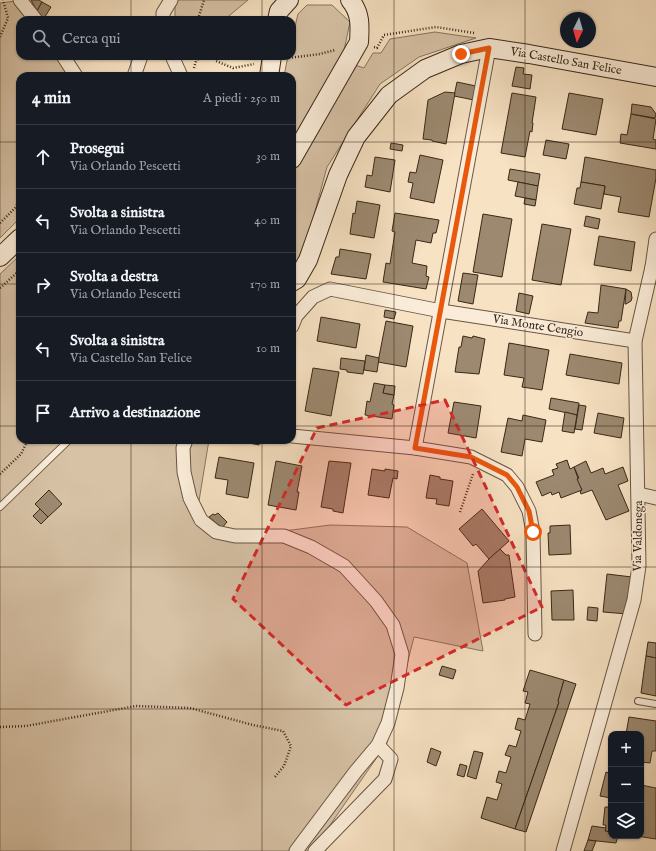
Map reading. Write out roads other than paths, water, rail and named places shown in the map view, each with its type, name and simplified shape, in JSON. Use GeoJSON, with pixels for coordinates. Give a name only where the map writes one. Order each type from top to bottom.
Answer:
{"type":"FeatureCollection","features":[{"type":"Feature","properties":{"kind":"street"},"geometry":{"type":"LineString","coordinates":[[20,0],[33,16]]}},
{"type":"Feature","properties":{"kind":"street"},"geometry":{"type":"LineString","coordinates":[[162,16],[171,0]]}},
{"type":"Feature","properties":{"kind":"street"},"geometry":{"type":"LineString","coordinates":[[278,16],[279,11],[289,0]]}},
{"type":"Feature","properties":{"kind":"street"},"geometry":{"type":"LineString","coordinates":[[296,152],[359,42],[361,23],[354,5],[350,0]]}},
{"type":"Feature","properties":{"kind":"street"},"geometry":{"type":"LineString","coordinates":[[415,448],[489,48]]}},
{"type":"Feature","properties":{"kind":"street","name":"Via Castello San Felice"},"geometry":{"type":"LineString","coordinates":[[296,280],[308,260],[338,175],[356,137],[388,95],[425,69],[461,54],[489,48],[656,77]]}},
{"type":"Feature","properties":{"kind":"street"},"geometry":{"type":"LineString","coordinates":[[66,60],[73,72]]}},
{"type":"Feature","properties":{"kind":"street"},"geometry":{"type":"LineString","coordinates":[[135,72],[140,60]]}},
{"type":"Feature","properties":{"kind":"street"},"geometry":{"type":"LineString","coordinates":[[174,60],[179,72]]}},
{"type":"Feature","properties":{"kind":"street","name":"Via Valdonega"},"geometry":{"type":"LineString","coordinates":[[563,851],[634,600],[639,566],[636,341],[654,265],[656,239]]}},
{"type":"Feature","properties":{"kind":"street"},"geometry":{"type":"LineString","coordinates":[[0,257],[16,242]]}},
{"type":"Feature","properties":{"kind":"street","name":"Via Monte Cengio"},"geometry":{"type":"LineString","coordinates":[[296,316],[313,298],[330,289],[441,311],[636,341]]}},
{"type":"Feature","properties":{"kind":"street"},"geometry":{"type":"LineString","coordinates":[[296,436],[415,448],[471,457],[507,475],[517,487],[529,511],[533,532],[536,634]]}},
{"type":"Feature","properties":{"kind":"street"},"geometry":{"type":"LineString","coordinates":[[184,444],[183,448],[184,472],[190,498],[201,520],[216,532],[235,536],[284,536],[310,547],[344,566],[376,601],[393,625],[402,654],[397,688],[388,723],[378,745],[356,771],[296,851]]}},
{"type":"Feature","properties":{"kind":"street"},"geometry":{"type":"LineString","coordinates":[[639,494],[656,498]]}},
{"type":"Feature","properties":{"kind":"street"},"geometry":{"type":"LineString","coordinates":[[315,851],[385,779],[391,759],[378,745]]}},
{"type":"Feature","properties":{"kind":"lane"},"geometry":{"type":"LineString","coordinates":[[0,507],[65,444]]}},
{"type":"Feature","properties":{"kind":"lane"},"geometry":{"type":"LineString","coordinates":[[638,701],[656,704]]}}]}
